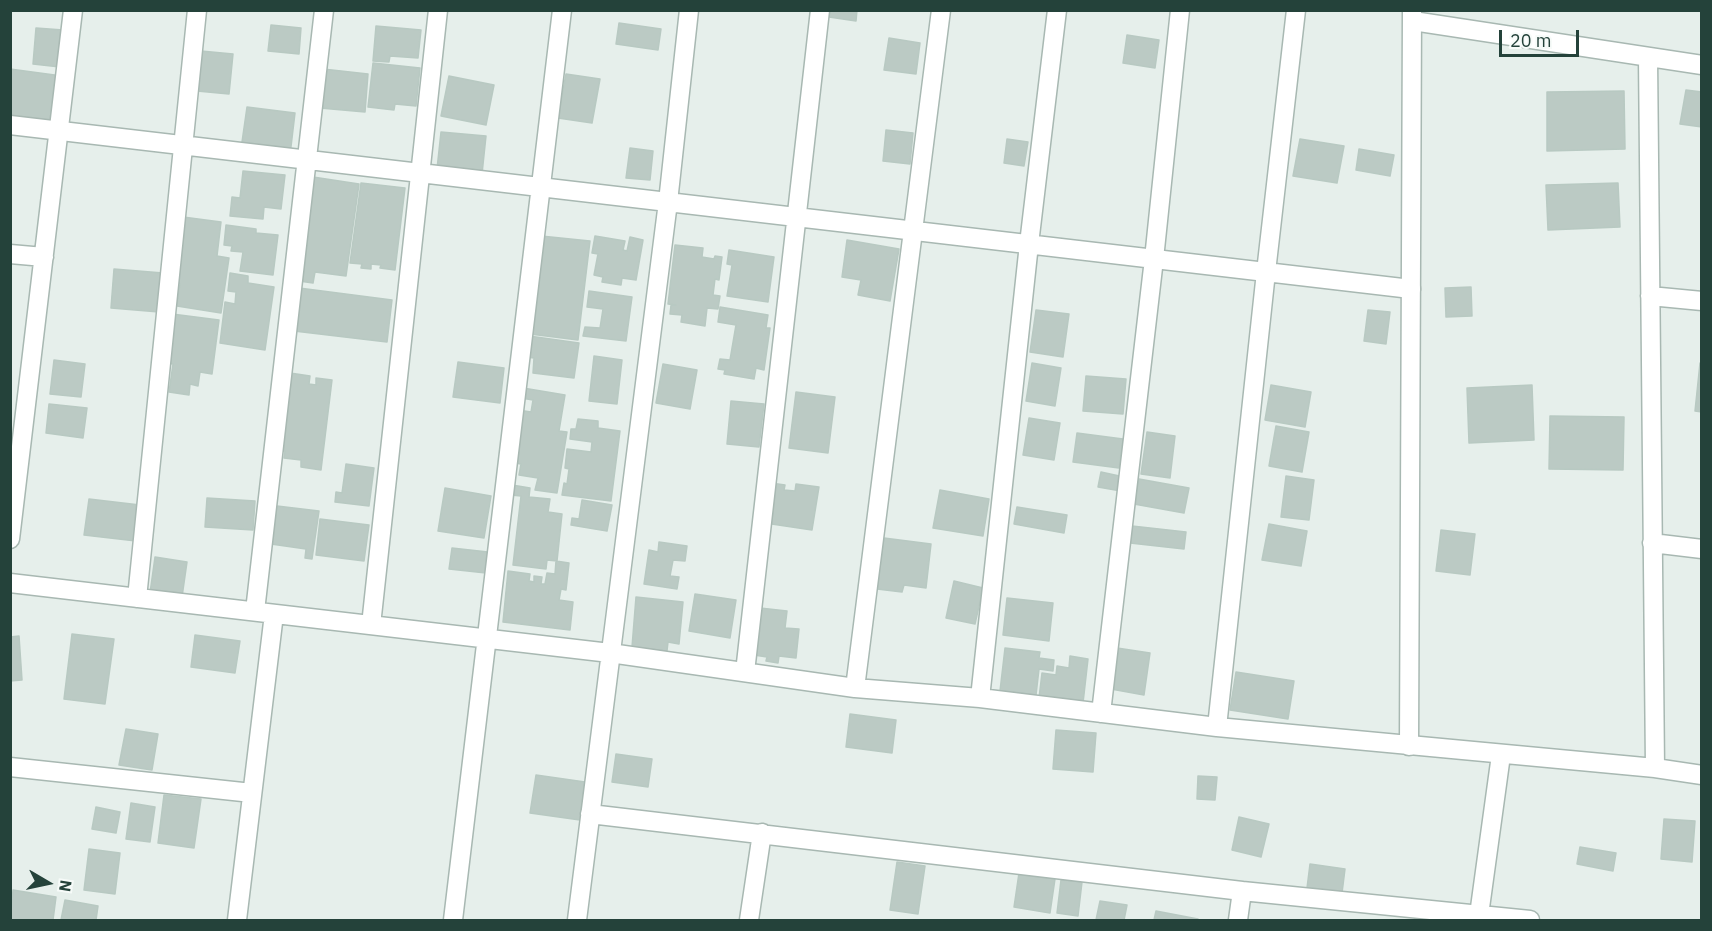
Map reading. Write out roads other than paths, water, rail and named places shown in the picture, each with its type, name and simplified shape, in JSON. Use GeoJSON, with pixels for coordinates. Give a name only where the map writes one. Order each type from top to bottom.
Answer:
{"type":"FeatureCollection","features":[{"type":"Feature","properties":{"kind":"street"},"geometry":{"type":"LineString","coordinates":[[10,539],[16,450],[44,257],[73,10]]}},
{"type":"Feature","properties":{"kind":"street"},"geometry":{"type":"LineString","coordinates":[[137,598],[197,10]]}},
{"type":"Feature","properties":{"kind":"street"},"geometry":{"type":"LineString","coordinates":[[255,612],[324,10]]}},
{"type":"Feature","properties":{"kind":"street"},"geometry":{"type":"LineString","coordinates":[[371,625],[438,10]]}},
{"type":"Feature","properties":{"kind":"street"},"geometry":{"type":"LineString","coordinates":[[453,921],[562,10]]}},
{"type":"Feature","properties":{"kind":"street"},"geometry":{"type":"LineString","coordinates":[[577,921],[668,202],[689,10]]}},
{"type":"Feature","properties":{"kind":"street"},"geometry":{"type":"LineString","coordinates":[[745,672],[820,10]]}},
{"type":"Feature","properties":{"kind":"street"},"geometry":{"type":"LineString","coordinates":[[855,688],[941,10]]}},
{"type":"Feature","properties":{"kind":"street"},"geometry":{"type":"LineString","coordinates":[[980,698],[1057,10]]}},
{"type":"Feature","properties":{"kind":"street"},"geometry":{"type":"LineString","coordinates":[[1101,713],[1154,259],[1180,10]]}},
{"type":"Feature","properties":{"kind":"street"},"geometry":{"type":"LineString","coordinates":[[1217,727],[1296,10]]}},
{"type":"Feature","properties":{"kind":"street"},"geometry":{"type":"LineString","coordinates":[[1409,746],[1412,16],[1701,65]]}},
{"type":"Feature","properties":{"kind":"street"},"geometry":{"type":"LineString","coordinates":[[1648,57],[1655,768]]}},
{"type":"Feature","properties":{"kind":"street"},"geometry":{"type":"LineString","coordinates":[[10,125],[1411,289]]}},
{"type":"Feature","properties":{"kind":"street"},"geometry":{"type":"LineString","coordinates":[[10,254],[44,257]]}},
{"type":"Feature","properties":{"kind":"street"},"geometry":{"type":"LineString","coordinates":[[1650,296],[1701,301]]}},
{"type":"Feature","properties":{"kind":"street"},"geometry":{"type":"LineString","coordinates":[[1652,543],[1701,549]]}},
{"type":"Feature","properties":{"kind":"street"},"geometry":{"type":"LineString","coordinates":[[10,583],[610,652],[855,688],[980,698],[1217,727],[1655,768],[1701,775]]}},
{"type":"Feature","properties":{"kind":"street"},"geometry":{"type":"LineString","coordinates":[[237,921],[274,614]]}},
{"type":"Feature","properties":{"kind":"street"},"geometry":{"type":"LineString","coordinates":[[1479,915],[1501,755]]}},
{"type":"Feature","properties":{"kind":"street"},"geometry":{"type":"LineString","coordinates":[[10,767],[252,793]]}},
{"type":"Feature","properties":{"kind":"street"},"geometry":{"type":"LineString","coordinates":[[590,814],[1242,891],[1530,921]]}},
{"type":"Feature","properties":{"kind":"street"},"geometry":{"type":"LineString","coordinates":[[749,921],[762,833]]}},
{"type":"Feature","properties":{"kind":"street"},"geometry":{"type":"LineString","coordinates":[[1238,921],[1242,891]]}}]}
